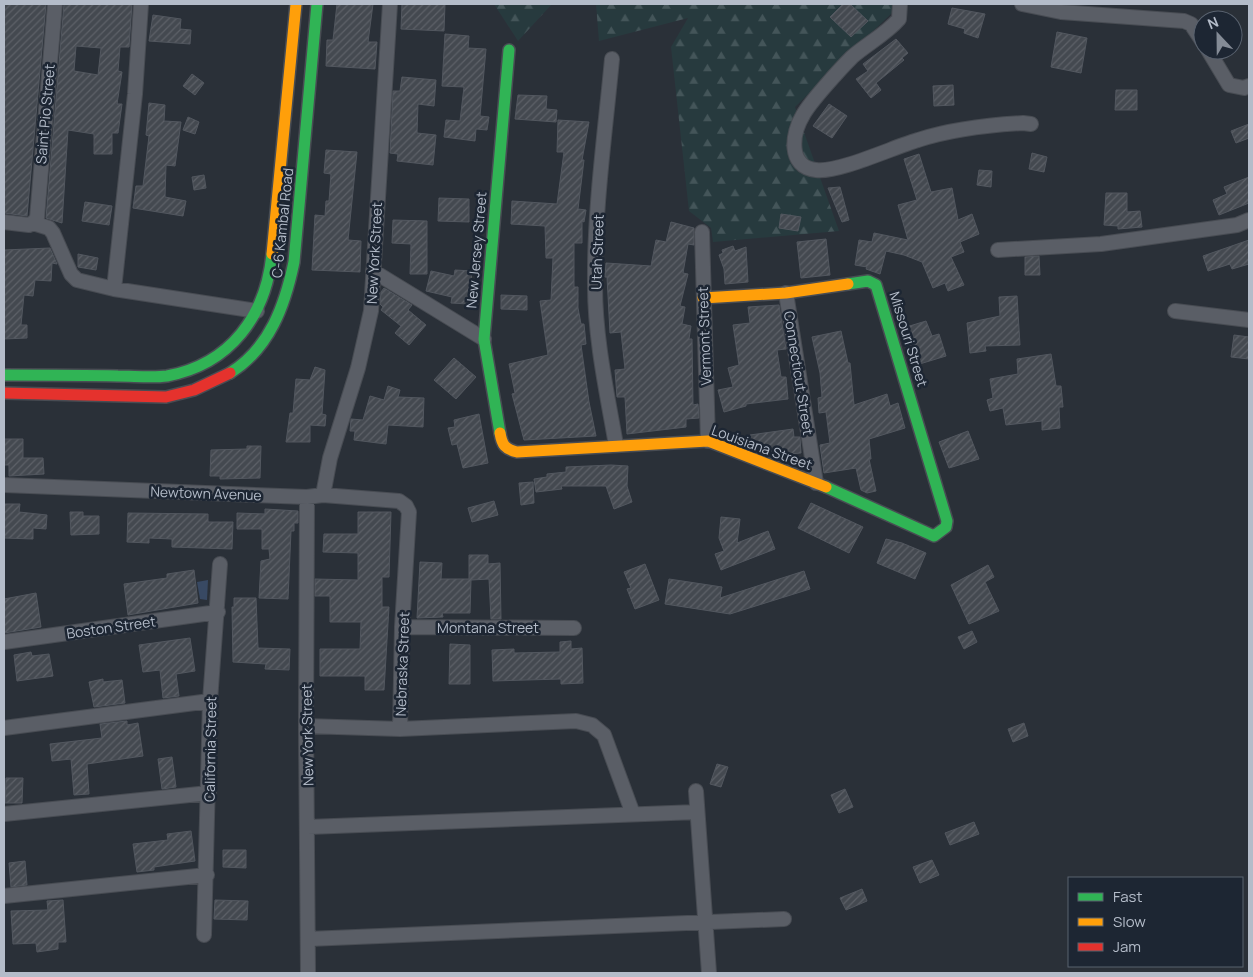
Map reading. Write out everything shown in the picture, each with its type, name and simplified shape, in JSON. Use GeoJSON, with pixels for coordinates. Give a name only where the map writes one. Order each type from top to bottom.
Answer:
{"type":"FeatureCollection","features":[{"type":"Feature","properties":{"kind":"street","name":"Saint Pio Street"},"geometry":{"type":"LineString","coordinates":[[33,222],[37,218],[55,4]]}},
{"type":"Feature","properties":{"kind":"street"},"geometry":{"type":"LineString","coordinates":[[114,289],[134,94],[141,4]]}},
{"type":"Feature","properties":{"kind":"street","name":"C-6 Kambal Road"},"geometry":{"type":"LineString","coordinates":[[4,375],[166,376],[198,367],[227,348],[242,334],[257,311],[267,289],[272,257],[296,4]]}},
{"type":"Feature","properties":{"kind":"street","name":"C-6 Kambal Road"},"geometry":{"type":"LineString","coordinates":[[4,393],[166,397],[207,386],[242,365],[256,351],[277,322],[290,287],[294,262],[317,4]]}},
{"type":"Feature","properties":{"kind":"street","name":"New York Street"},"geometry":{"type":"LineString","coordinates":[[323,495],[330,458],[358,368],[371,311],[390,4]]}},
{"type":"Feature","properties":{"kind":"street"},"geometry":{"type":"LineString","coordinates":[[900,4],[900,19],[852,57],[803,114],[794,140],[797,159],[803,165],[819,171],[837,168],[916,140],[957,130],[1007,124],[1031,124]]}},
{"type":"Feature","properties":{"kind":"street"},"geometry":{"type":"LineString","coordinates":[[1022,4],[1061,12],[1184,21],[1193,28]]}},
{"type":"Feature","properties":{"kind":"street","name":"New Jersey Street"},"geometry":{"type":"LineString","coordinates":[[508,450],[502,443],[484,339],[509,50]]}},
{"type":"Feature","properties":{"kind":"street","name":"Utah Street"},"geometry":{"type":"LineString","coordinates":[[612,59],[596,236],[595,288],[599,340],[616,445]]}},
{"type":"Feature","properties":{"kind":"street"},"geometry":{"type":"LineString","coordinates":[[1214,60],[1229,85],[1244,88],[1249,86]]}},
{"type":"Feature","properties":{"kind":"street"},"geometry":{"type":"LineString","coordinates":[[288,90],[309,91]]}},
{"type":"Feature","properties":{"kind":"street"},"geometry":{"type":"LineString","coordinates":[[998,250],[1101,244],[1237,225],[1249,220]]}},
{"type":"Feature","properties":{"kind":"street"},"geometry":{"type":"LineString","coordinates":[[4,222],[29,225],[33,222],[49,228],[71,274],[77,280],[114,289],[257,311]]}},
{"type":"Feature","properties":{"kind":"street","name":"Vermont Street"},"geometry":{"type":"LineString","coordinates":[[702,232],[702,298],[708,440]]}},
{"type":"Feature","properties":{"kind":"street"},"geometry":{"type":"LineString","coordinates":[[373,271],[484,339]]}},
{"type":"Feature","properties":{"kind":"street","name":"Missouri Street"},"geometry":{"type":"LineString","coordinates":[[702,298],[786,293],[868,282],[876,285],[947,521],[947,527],[942,533],[934,536]]}},
{"type":"Feature","properties":{"kind":"street","name":"Connecticut Street"},"geometry":{"type":"LineString","coordinates":[[786,293],[816,483]]}},
{"type":"Feature","properties":{"kind":"street"},"geometry":{"type":"LineString","coordinates":[[1175,311],[1249,320]]}},
{"type":"Feature","properties":{"kind":"street","name":"Louisiana Street"},"geometry":{"type":"LineString","coordinates":[[508,450],[517,452],[708,440],[816,483],[934,536]]}},
{"type":"Feature","properties":{"kind":"street","name":"Newtown Avenue"},"geometry":{"type":"LineString","coordinates":[[4,485],[307,497],[323,495],[398,501],[406,506]]}},
{"type":"Feature","properties":{"kind":"street","name":"New York Street"},"geometry":{"type":"LineString","coordinates":[[307,497],[308,973]]}},
{"type":"Feature","properties":{"kind":"street","name":"Nebraska Street"},"geometry":{"type":"LineString","coordinates":[[306,726],[400,729],[402,627],[409,512],[406,506]]}},
{"type":"Feature","properties":{"kind":"street","name":"California Street"},"geometry":{"type":"LineString","coordinates":[[204,935],[210,701],[220,564]]}},
{"type":"Feature","properties":{"kind":"street","name":"Boston Street"},"geometry":{"type":"LineString","coordinates":[[4,642],[218,612]]}},
{"type":"Feature","properties":{"kind":"street","name":"Montana Street"},"geometry":{"type":"LineString","coordinates":[[402,627],[574,628]]}},
{"type":"Feature","properties":{"kind":"street"},"geometry":{"type":"LineString","coordinates":[[4,728],[210,701]]}},
{"type":"Feature","properties":{"kind":"street"},"geometry":{"type":"LineString","coordinates":[[400,729],[576,720],[592,725],[604,736],[633,814]]}},
{"type":"Feature","properties":{"kind":"street"},"geometry":{"type":"LineString","coordinates":[[696,791],[709,973]]}},
{"type":"Feature","properties":{"kind":"street"},"geometry":{"type":"LineString","coordinates":[[4,814],[209,793]]}},
{"type":"Feature","properties":{"kind":"street"},"geometry":{"type":"LineString","coordinates":[[308,827],[698,812]]}},
{"type":"Feature","properties":{"kind":"street"},"geometry":{"type":"LineString","coordinates":[[4,896],[207,875]]}},
{"type":"Feature","properties":{"kind":"street"},"geometry":{"type":"LineString","coordinates":[[308,939],[784,919]]}},
{"type":"Feature","properties":{"kind":"green space"},"geometry":{"type":"Polygon","coordinates":[[[494,4],[552,4],[518,41],[494,4]]]}},
{"type":"Feature","properties":{"kind":"green space"},"geometry":{"type":"Polygon","coordinates":[[[596,4],[894,4],[898,7],[795,107],[839,231],[713,242],[711,228],[689,211],[671,47],[688,18],[599,41],[596,4]]]}},
{"type":"Feature","properties":{"kind":"water"},"geometry":{"type":"Polygon","coordinates":[[[208,580],[207,600],[200,599],[197,582],[208,580]]]}},
{"type":"Feature","properties":{"kind":"building"},"geometry":{"type":"Polygon","coordinates":[[[4,4],[46,4],[27,216],[4,213],[4,4]]]}},
{"type":"Feature","properties":{"kind":"building"},"geometry":{"type":"Polygon","coordinates":[[[64,4],[132,4],[129,47],[120,47],[118,71],[122,72],[117,104],[122,104],[118,133],[112,133],[112,154],[94,154],[94,134],[68,130],[62,223],[46,218],[64,4]],[[76,46],[74,71],[98,75],[101,48],[76,46]]]}},
{"type":"Feature","properties":{"kind":"building"},"geometry":{"type":"Polygon","coordinates":[[[337,4],[373,4],[368,42],[377,42],[375,69],[326,66],[327,40],[333,40],[337,4]]]}},
{"type":"Feature","properties":{"kind":"building"},"geometry":{"type":"Polygon","coordinates":[[[402,4],[445,4],[444,31],[401,29],[402,4]]]}},
{"type":"Feature","properties":{"kind":"building"},"geometry":{"type":"Polygon","coordinates":[[[843,4],[850,4],[868,21],[851,37],[830,17],[843,4]]]}},
{"type":"Feature","properties":{"kind":"building"},"geometry":{"type":"Polygon","coordinates":[[[952,8],[985,14],[978,38],[964,33],[965,29],[948,24],[952,8]]]}},
{"type":"Feature","properties":{"kind":"building"},"geometry":{"type":"Polygon","coordinates":[[[153,15],[181,19],[180,29],[191,30],[190,44],[149,41],[153,15]]]}},
{"type":"Feature","properties":{"kind":"building"},"geometry":{"type":"Polygon","coordinates":[[[1057,32],[1087,38],[1081,73],[1051,67],[1057,32]]]}},
{"type":"Feature","properties":{"kind":"building"},"geometry":{"type":"Polygon","coordinates":[[[445,34],[469,36],[468,48],[486,49],[480,116],[489,117],[487,130],[476,129],[475,141],[444,137],[446,120],[460,121],[464,87],[442,86],[445,34]]]}},
{"type":"Feature","properties":{"kind":"building"},"geometry":{"type":"Polygon","coordinates":[[[896,39],[908,53],[902,58],[904,60],[876,83],[881,90],[871,98],[856,79],[868,71],[863,64],[896,39]]]}},
{"type":"Feature","properties":{"kind":"building"},"geometry":{"type":"Polygon","coordinates":[[[192,74],[204,83],[195,95],[183,86],[192,74]]]}},
{"type":"Feature","properties":{"kind":"building"},"geometry":{"type":"Polygon","coordinates":[[[402,77],[436,80],[434,106],[418,104],[417,133],[436,135],[433,165],[397,161],[398,154],[390,153],[393,91],[400,91],[402,77]]]}},
{"type":"Feature","properties":{"kind":"building"},"geometry":{"type":"Polygon","coordinates":[[[953,85],[954,105],[934,106],[933,86],[953,85]]]}},
{"type":"Feature","properties":{"kind":"building"},"geometry":{"type":"Polygon","coordinates":[[[1116,90],[1137,90],[1137,110],[1115,110],[1116,90]]]}},
{"type":"Feature","properties":{"kind":"building"},"geometry":{"type":"Polygon","coordinates":[[[518,95],[547,96],[546,109],[557,110],[556,122],[515,119],[518,95]]]}},
{"type":"Feature","properties":{"kind":"building"},"geometry":{"type":"Polygon","coordinates":[[[149,103],[165,105],[164,121],[181,122],[175,166],[166,165],[165,197],[186,201],[183,216],[133,208],[136,186],[143,186],[149,136],[146,135],[149,103]]]}},
{"type":"Feature","properties":{"kind":"building"},"geometry":{"type":"Polygon","coordinates":[[[829,104],[847,116],[832,138],[813,126],[829,104]]]}},
{"type":"Feature","properties":{"kind":"building"},"geometry":{"type":"Polygon","coordinates":[[[188,117],[199,122],[195,134],[183,130],[188,117]]]}},
{"type":"Feature","properties":{"kind":"building"},"geometry":{"type":"Polygon","coordinates":[[[558,120],[589,122],[582,160],[584,160],[578,209],[586,210],[584,222],[582,221],[582,243],[574,243],[574,287],[578,287],[578,308],[581,324],[584,324],[586,344],[581,345],[596,436],[524,440],[512,394],[515,393],[509,364],[548,355],[540,301],[551,300],[553,258],[546,258],[545,226],[511,224],[512,201],[557,204],[564,152],[557,152],[558,120]]]}},
{"type":"Feature","properties":{"kind":"building"},"geometry":{"type":"Polygon","coordinates":[[[1249,124],[1249,138],[1236,143],[1231,131],[1249,124]]]}},
{"type":"Feature","properties":{"kind":"building"},"geometry":{"type":"Polygon","coordinates":[[[326,150],[357,152],[348,240],[361,241],[360,272],[312,270],[315,215],[325,216],[326,201],[329,201],[331,174],[324,173],[326,150]]]}},
{"type":"Feature","properties":{"kind":"building"},"geometry":{"type":"Polygon","coordinates":[[[1032,153],[1047,157],[1044,172],[1029,169],[1032,153]]]}},
{"type":"Feature","properties":{"kind":"building"},"geometry":{"type":"Polygon","coordinates":[[[919,154],[931,192],[952,188],[958,220],[972,214],[979,234],[960,242],[964,252],[951,257],[964,285],[948,291],[945,283],[933,288],[922,262],[904,255],[886,251],[880,274],[866,269],[867,267],[855,265],[859,240],[872,242],[874,233],[908,240],[898,205],[917,200],[904,159],[919,154]]]}},
{"type":"Feature","properties":{"kind":"building"},"geometry":{"type":"Polygon","coordinates":[[[979,170],[992,171],[991,187],[977,185],[979,170]]]}},
{"type":"Feature","properties":{"kind":"building"},"geometry":{"type":"Polygon","coordinates":[[[204,175],[206,188],[194,190],[192,177],[204,175]]]}},
{"type":"Feature","properties":{"kind":"building"},"geometry":{"type":"Polygon","coordinates":[[[1249,177],[1249,203],[1219,215],[1213,200],[1227,194],[1224,187],[1249,177]]]}},
{"type":"Feature","properties":{"kind":"building"},"geometry":{"type":"Polygon","coordinates":[[[840,187],[849,220],[842,222],[828,188],[840,187]]]}},
{"type":"Feature","properties":{"kind":"building"},"geometry":{"type":"Polygon","coordinates":[[[1106,193],[1127,193],[1127,212],[1140,211],[1142,227],[1118,229],[1118,226],[1104,225],[1106,193]]]}},
{"type":"Feature","properties":{"kind":"building"},"geometry":{"type":"Polygon","coordinates":[[[439,198],[469,199],[469,222],[438,221],[439,198]]]}},
{"type":"Feature","properties":{"kind":"building"},"geometry":{"type":"Polygon","coordinates":[[[85,202],[112,206],[109,225],[82,221],[85,202]]]}},
{"type":"Feature","properties":{"kind":"building"},"geometry":{"type":"Polygon","coordinates":[[[781,214],[801,217],[798,231],[779,228],[781,214]]]}},
{"type":"Feature","properties":{"kind":"building"},"geometry":{"type":"Polygon","coordinates":[[[393,220],[427,221],[427,274],[410,274],[411,244],[392,243],[393,220]]]}},
{"type":"Feature","properties":{"kind":"building"},"geometry":{"type":"Polygon","coordinates":[[[671,222],[694,228],[694,245],[688,244],[683,273],[688,274],[680,306],[685,307],[682,324],[691,326],[689,339],[692,339],[693,405],[698,404],[699,418],[686,419],[686,427],[627,434],[625,397],[617,397],[615,370],[625,369],[621,332],[610,333],[607,277],[605,277],[606,263],[651,266],[656,240],[666,242],[671,222]]]}},
{"type":"Feature","properties":{"kind":"building"},"geometry":{"type":"Polygon","coordinates":[[[826,239],[830,275],[801,278],[797,242],[826,239]]]}},
{"type":"Feature","properties":{"kind":"building"},"geometry":{"type":"Polygon","coordinates":[[[1249,240],[1249,264],[1232,269],[1230,264],[1208,271],[1203,256],[1249,240]]]}},
{"type":"Feature","properties":{"kind":"building"},"geometry":{"type":"Polygon","coordinates":[[[733,246],[735,251],[746,247],[748,282],[725,284],[724,269],[719,255],[723,253],[722,250],[733,246]]]}},
{"type":"Feature","properties":{"kind":"building"},"geometry":{"type":"Polygon","coordinates":[[[50,248],[57,264],[52,263],[51,281],[35,280],[33,296],[24,295],[21,325],[27,325],[27,338],[4,339],[4,250],[50,248]]]}},
{"type":"Feature","properties":{"kind":"building"},"geometry":{"type":"Polygon","coordinates":[[[78,254],[98,258],[96,270],[78,267],[78,254]]]}},
{"type":"Feature","properties":{"kind":"building"},"geometry":{"type":"Polygon","coordinates":[[[1039,256],[1040,275],[1025,275],[1025,257],[1039,256]]]}},
{"type":"Feature","properties":{"kind":"building"},"geometry":{"type":"Polygon","coordinates":[[[455,270],[472,271],[469,304],[451,303],[452,297],[426,291],[431,271],[454,276],[455,270]]]}},
{"type":"Feature","properties":{"kind":"building"},"geometry":{"type":"Polygon","coordinates":[[[384,288],[412,305],[408,310],[426,325],[409,345],[395,333],[401,326],[381,310],[383,307],[380,304],[381,292],[384,288]]]}},
{"type":"Feature","properties":{"kind":"building"},"geometry":{"type":"Polygon","coordinates":[[[501,295],[527,296],[527,310],[501,309],[501,295]]]}},
{"type":"Feature","properties":{"kind":"building"},"geometry":{"type":"Polygon","coordinates":[[[1017,296],[1020,345],[985,346],[986,351],[970,353],[967,323],[1000,316],[999,297],[1017,296]]]}},
{"type":"Feature","properties":{"kind":"building"},"geometry":{"type":"Polygon","coordinates":[[[779,305],[786,349],[777,350],[781,377],[786,377],[788,399],[746,404],[746,406],[724,412],[718,390],[733,387],[728,368],[739,365],[733,325],[750,323],[748,307],[779,305]]]}},
{"type":"Feature","properties":{"kind":"building"},"geometry":{"type":"Polygon","coordinates":[[[926,321],[932,336],[939,334],[946,356],[913,366],[903,328],[926,321]]]}},
{"type":"Feature","properties":{"kind":"building"},"geometry":{"type":"Polygon","coordinates":[[[841,331],[848,363],[850,363],[854,405],[887,394],[890,406],[898,403],[905,428],[869,439],[871,459],[869,459],[876,491],[867,493],[861,490],[856,468],[824,473],[820,445],[830,443],[826,412],[819,413],[818,398],[822,397],[820,373],[812,337],[841,331]]]}},
{"type":"Feature","properties":{"kind":"building"},"geometry":{"type":"Polygon","coordinates":[[[1234,335],[1249,337],[1249,359],[1231,357],[1234,335]]]}},
{"type":"Feature","properties":{"kind":"building"},"geometry":{"type":"Polygon","coordinates":[[[1051,354],[1056,386],[1061,386],[1063,407],[1059,407],[1060,428],[1042,430],[1042,421],[1006,425],[1003,408],[990,411],[987,400],[993,398],[990,379],[1018,374],[1017,359],[1051,354]]]}},
{"type":"Feature","properties":{"kind":"building"},"geometry":{"type":"Polygon","coordinates":[[[454,358],[476,377],[456,399],[434,380],[454,358]]]}},
{"type":"Feature","properties":{"kind":"building"},"geometry":{"type":"Polygon","coordinates":[[[315,367],[325,370],[322,414],[326,415],[325,426],[310,425],[310,442],[286,442],[290,413],[293,413],[296,379],[310,380],[315,367]]]}},
{"type":"Feature","properties":{"kind":"building"},"geometry":{"type":"Polygon","coordinates":[[[388,386],[400,390],[398,397],[424,398],[423,427],[388,425],[386,444],[354,440],[355,431],[350,431],[351,419],[363,420],[370,396],[384,400],[388,386]]]}},
{"type":"Feature","properties":{"kind":"building"},"geometry":{"type":"Polygon","coordinates":[[[479,414],[488,463],[463,468],[457,444],[452,445],[448,428],[455,427],[454,420],[479,414]]]}},
{"type":"Feature","properties":{"kind":"building"},"geometry":{"type":"Polygon","coordinates":[[[793,429],[794,437],[800,437],[801,453],[778,455],[776,452],[766,451],[766,448],[751,445],[750,435],[793,429]]]}},
{"type":"Feature","properties":{"kind":"building"},"geometry":{"type":"Polygon","coordinates":[[[968,431],[979,459],[949,468],[939,442],[968,431]]]}},
{"type":"Feature","properties":{"kind":"building"},"geometry":{"type":"Polygon","coordinates":[[[4,439],[23,439],[23,458],[43,458],[44,474],[9,476],[9,465],[4,465],[4,439]]]}},
{"type":"Feature","properties":{"kind":"building"},"geometry":{"type":"Polygon","coordinates":[[[247,446],[261,446],[260,478],[220,479],[220,476],[210,476],[211,450],[247,449],[247,446]]]}},
{"type":"Feature","properties":{"kind":"building"},"geometry":{"type":"Polygon","coordinates":[[[628,466],[627,486],[632,502],[614,509],[606,486],[561,486],[562,489],[536,492],[534,479],[547,477],[547,474],[566,472],[566,467],[628,466]]]}},
{"type":"Feature","properties":{"kind":"building"},"geometry":{"type":"Polygon","coordinates":[[[533,482],[534,503],[521,505],[519,483],[533,482]]]}},
{"type":"Feature","properties":{"kind":"building"},"geometry":{"type":"Polygon","coordinates":[[[494,501],[498,515],[472,522],[468,508],[494,501]]]}},
{"type":"Feature","properties":{"kind":"building"},"geometry":{"type":"Polygon","coordinates":[[[811,503],[863,527],[849,553],[798,528],[811,503]]]}},
{"type":"Feature","properties":{"kind":"building"},"geometry":{"type":"Polygon","coordinates":[[[4,504],[20,504],[19,512],[47,515],[46,529],[33,528],[33,539],[4,538],[4,504]]]}},
{"type":"Feature","properties":{"kind":"building"},"geometry":{"type":"Polygon","coordinates":[[[265,509],[298,511],[298,523],[294,523],[294,531],[291,531],[288,599],[259,598],[261,561],[270,559],[269,549],[262,549],[262,529],[237,529],[237,513],[265,514],[265,509]]]}},
{"type":"Feature","properties":{"kind":"building"},"geometry":{"type":"Polygon","coordinates":[[[70,512],[83,512],[83,516],[99,516],[99,534],[71,535],[70,512]]]}},
{"type":"Feature","properties":{"kind":"building"},"geometry":{"type":"Polygon","coordinates":[[[358,512],[391,512],[389,577],[382,577],[382,607],[389,607],[384,690],[365,690],[365,676],[320,676],[320,649],[360,649],[361,622],[330,622],[330,596],[315,596],[315,579],[358,580],[358,553],[323,552],[324,534],[358,534],[358,512]]]}},
{"type":"Feature","properties":{"kind":"building"},"geometry":{"type":"Polygon","coordinates":[[[128,513],[208,514],[208,522],[233,522],[232,549],[172,547],[172,539],[149,538],[149,543],[127,542],[128,513]]]}},
{"type":"Feature","properties":{"kind":"building"},"geometry":{"type":"Polygon","coordinates":[[[721,517],[740,519],[737,543],[768,531],[775,549],[721,570],[715,554],[724,551],[719,538],[721,517]]]}},
{"type":"Feature","properties":{"kind":"building"},"geometry":{"type":"Polygon","coordinates":[[[886,539],[902,543],[926,553],[915,579],[877,563],[886,539]]]}},
{"type":"Feature","properties":{"kind":"building"},"geometry":{"type":"Polygon","coordinates":[[[469,555],[488,555],[488,564],[500,563],[501,619],[491,619],[489,579],[471,580],[470,613],[442,613],[443,617],[417,618],[420,562],[442,563],[441,579],[469,579],[469,555]]]}},
{"type":"Feature","properties":{"kind":"building"},"geometry":{"type":"Polygon","coordinates":[[[645,564],[659,600],[635,609],[627,589],[631,588],[624,572],[645,564]]]}},
{"type":"Feature","properties":{"kind":"building"},"geometry":{"type":"Polygon","coordinates":[[[988,565],[994,577],[985,582],[999,611],[969,624],[951,585],[988,565]]]}},
{"type":"Feature","properties":{"kind":"building"},"geometry":{"type":"Polygon","coordinates":[[[194,570],[198,603],[128,615],[124,584],[167,578],[167,574],[194,570]]]}},
{"type":"Feature","properties":{"kind":"building"},"geometry":{"type":"Polygon","coordinates":[[[804,571],[810,589],[730,614],[665,604],[669,579],[722,587],[720,598],[804,571]]]}},
{"type":"Feature","properties":{"kind":"building"},"geometry":{"type":"Polygon","coordinates":[[[36,593],[41,627],[4,633],[4,599],[36,593]]]}},
{"type":"Feature","properties":{"kind":"building"},"geometry":{"type":"Polygon","coordinates":[[[234,598],[256,598],[258,648],[290,649],[289,670],[265,669],[266,664],[233,662],[232,607],[234,607],[234,598]]]}},
{"type":"Feature","properties":{"kind":"building"},"geometry":{"type":"Polygon","coordinates":[[[972,631],[977,642],[964,649],[958,637],[972,631]]]}},
{"type":"Feature","properties":{"kind":"building"},"geometry":{"type":"Polygon","coordinates":[[[190,638],[195,671],[176,674],[179,696],[163,698],[160,670],[143,672],[139,645],[190,638]]]}},
{"type":"Feature","properties":{"kind":"building"},"geometry":{"type":"Polygon","coordinates":[[[571,641],[571,649],[582,648],[583,683],[561,684],[561,679],[493,681],[492,650],[514,649],[514,653],[560,652],[560,642],[571,641]]]}},
{"type":"Feature","properties":{"kind":"building"},"geometry":{"type":"Polygon","coordinates":[[[450,644],[470,645],[470,684],[449,684],[450,644]]]}},
{"type":"Feature","properties":{"kind":"building"},"geometry":{"type":"Polygon","coordinates":[[[31,652],[32,656],[49,654],[53,676],[17,681],[14,655],[31,652]]]}},
{"type":"Feature","properties":{"kind":"building"},"geometry":{"type":"Polygon","coordinates":[[[103,679],[103,682],[122,680],[125,703],[94,707],[89,682],[103,679]]]}},
{"type":"Feature","properties":{"kind":"building"},"geometry":{"type":"Polygon","coordinates":[[[127,721],[127,725],[138,723],[143,756],[87,764],[89,794],[74,795],[71,759],[52,761],[50,744],[102,738],[100,724],[127,721]]]}},
{"type":"Feature","properties":{"kind":"building"},"geometry":{"type":"Polygon","coordinates":[[[1024,723],[1028,736],[1013,742],[1008,729],[1024,723]]]}},
{"type":"Feature","properties":{"kind":"building"},"geometry":{"type":"Polygon","coordinates":[[[172,757],[176,787],[162,789],[158,759],[172,757]]]}},
{"type":"Feature","properties":{"kind":"building"},"geometry":{"type":"Polygon","coordinates":[[[717,764],[728,767],[721,787],[710,784],[717,764]]]}},
{"type":"Feature","properties":{"kind":"building"},"geometry":{"type":"Polygon","coordinates":[[[6,778],[23,778],[22,803],[5,803],[6,778]]]}},
{"type":"Feature","properties":{"kind":"building"},"geometry":{"type":"Polygon","coordinates":[[[845,789],[853,807],[839,813],[831,795],[845,789]]]}},
{"type":"Feature","properties":{"kind":"building"},"geometry":{"type":"Polygon","coordinates":[[[974,822],[979,834],[950,845],[945,833],[974,822]]]}},
{"type":"Feature","properties":{"kind":"building"},"geometry":{"type":"Polygon","coordinates":[[[191,831],[195,861],[154,867],[154,870],[137,872],[133,844],[168,840],[167,834],[191,831]]]}},
{"type":"Feature","properties":{"kind":"building"},"geometry":{"type":"Polygon","coordinates":[[[223,850],[246,850],[246,868],[223,867],[223,850]]]}},
{"type":"Feature","properties":{"kind":"building"},"geometry":{"type":"Polygon","coordinates":[[[932,860],[939,875],[920,883],[913,867],[932,860]]]}},
{"type":"Feature","properties":{"kind":"building"},"geometry":{"type":"Polygon","coordinates":[[[25,861],[27,885],[11,887],[9,863],[25,861]]]}},
{"type":"Feature","properties":{"kind":"building"},"geometry":{"type":"Polygon","coordinates":[[[862,889],[867,901],[846,910],[840,898],[862,889]]]}},
{"type":"Feature","properties":{"kind":"building"},"geometry":{"type":"Polygon","coordinates":[[[63,900],[66,942],[58,942],[58,949],[37,952],[36,943],[13,944],[11,911],[48,910],[47,901],[63,900]]]}},
{"type":"Feature","properties":{"kind":"building"},"geometry":{"type":"Polygon","coordinates":[[[215,900],[248,901],[247,920],[214,919],[215,900]]]}},
{"type":"Feature","properties":{"kind":"traffic: fast"},"geometry":{"type":"LineString","coordinates":[[230,373],[256,351],[274,324],[286,294],[294,262],[317,4]]}},
{"type":"Feature","properties":{"kind":"traffic: fast"},"geometry":{"type":"LineString","coordinates":[[500,433],[484,339],[509,50]]}},
{"type":"Feature","properties":{"kind":"traffic: fast"},"geometry":{"type":"LineString","coordinates":[[4,375],[155,377],[190,370],[210,360],[227,348],[241,333],[253,316],[262,297],[272,254]]}},
{"type":"Feature","properties":{"kind":"traffic: fast"},"geometry":{"type":"LineString","coordinates":[[826,487],[934,536],[946,527],[947,521],[876,285],[868,281],[848,284]]}},
{"type":"Feature","properties":{"kind":"traffic: slow"},"geometry":{"type":"LineString","coordinates":[[272,254],[296,4]]}},
{"type":"Feature","properties":{"kind":"traffic: slow"},"geometry":{"type":"LineString","coordinates":[[703,298],[786,293],[848,284]]}},
{"type":"Feature","properties":{"kind":"traffic: slow"},"geometry":{"type":"LineString","coordinates":[[500,433],[505,446],[517,452],[708,441],[826,487]]}},
{"type":"Feature","properties":{"kind":"traffic: jam"},"geometry":{"type":"LineString","coordinates":[[4,393],[166,397],[194,390],[230,373]]}}]}
